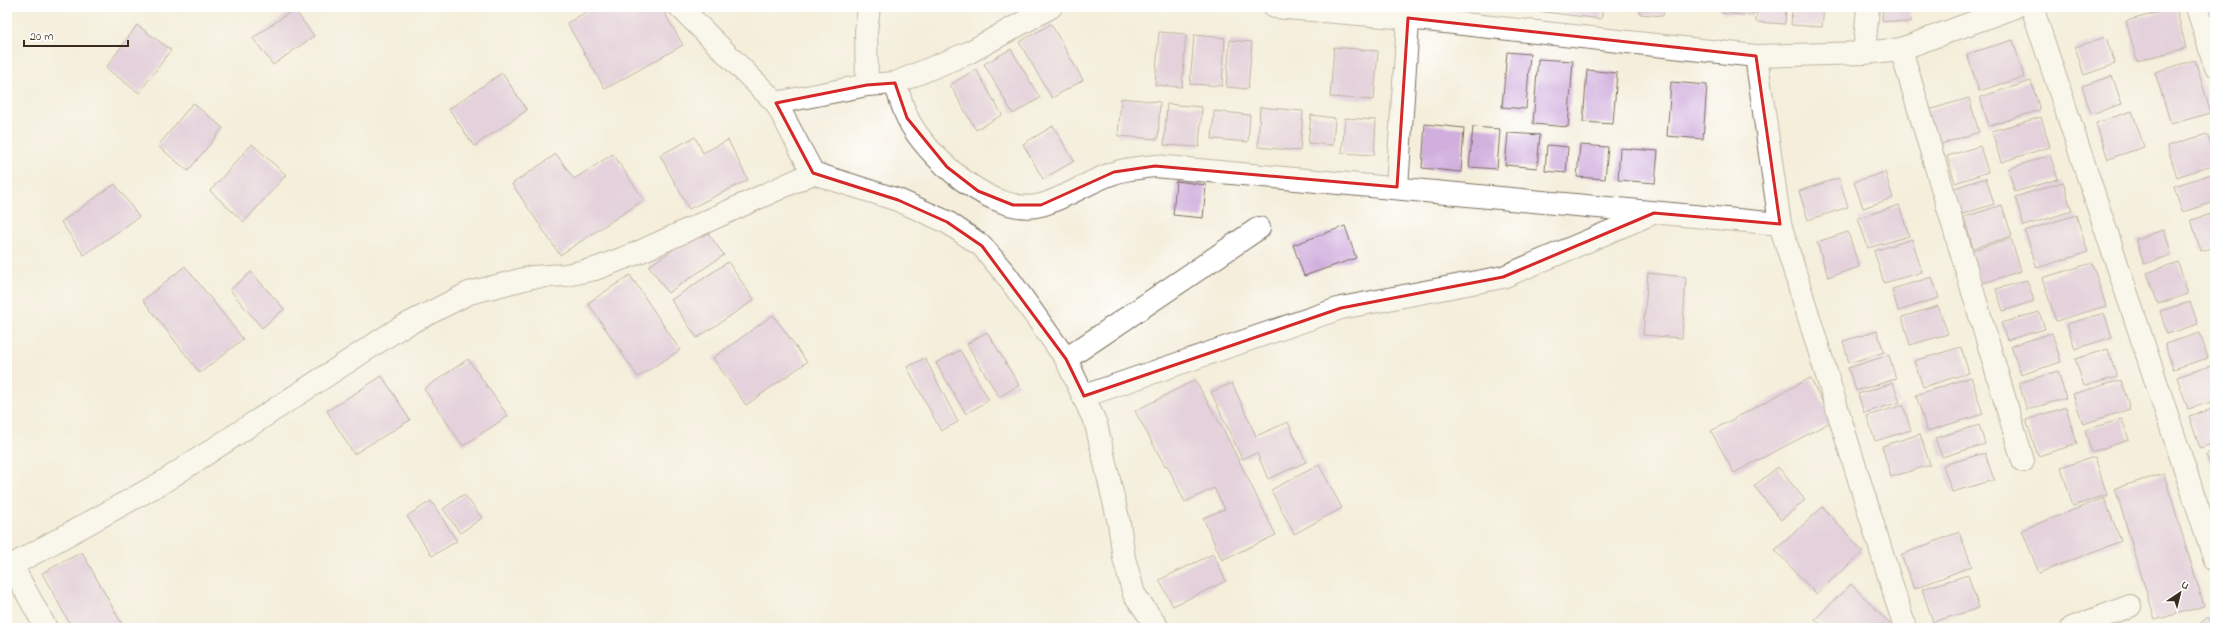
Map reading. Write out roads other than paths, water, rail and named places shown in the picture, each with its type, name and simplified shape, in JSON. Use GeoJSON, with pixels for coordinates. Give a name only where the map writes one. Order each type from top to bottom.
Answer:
{"type":"FeatureCollection","features":[{"type":"Feature","properties":{"kind":"street"},"geometry":{"type":"LineString","coordinates":[[680,7],[776,103],[813,172]]}},
{"type":"Feature","properties":{"kind":"street"},"geometry":{"type":"LineString","coordinates":[[867,85],[866,31],[869,7]]}},
{"type":"Feature","properties":{"kind":"street"},"geometry":{"type":"LineString","coordinates":[[776,103],[867,85],[895,83],[968,53],[1051,7]]}},
{"type":"Feature","properties":{"kind":"street"},"geometry":{"type":"LineString","coordinates":[[1275,7],[1408,12],[1756,56],[1864,54],[1901,49],[2015,7]]}},
{"type":"Feature","properties":{"kind":"street"},"geometry":{"type":"LineString","coordinates":[[1864,54],[1868,7]]}},
{"type":"Feature","properties":{"kind":"street"},"geometry":{"type":"LineString","coordinates":[[2032,7],[2215,560]]}},
{"type":"Feature","properties":{"kind":"street"},"geometry":{"type":"LineString","coordinates":[[2197,7],[2215,65]]}},
{"type":"Feature","properties":{"kind":"street"},"geometry":{"type":"LineString","coordinates":[[1397,187],[1408,12]]}},
{"type":"Feature","properties":{"kind":"street"},"geometry":{"type":"LineString","coordinates":[[1901,49],[2023,461]]}},
{"type":"Feature","properties":{"kind":"street"},"geometry":{"type":"LineString","coordinates":[[1756,56],[1780,224],[1905,628]]}},
{"type":"Feature","properties":{"kind":"street"},"geometry":{"type":"LineString","coordinates":[[895,83],[907,118],[923,142],[947,168],[978,191],[1013,205],[1041,205],[1114,172],[1155,166],[1397,187],[1780,224]]}},
{"type":"Feature","properties":{"kind":"street"},"geometry":{"type":"LineString","coordinates":[[46,628],[10,567],[163,482],[398,329],[469,293],[532,277],[566,275],[595,269],[637,253],[813,172],[898,200],[947,222],[982,246],[1007,276],[1066,359],[1071,374],[1084,396],[1096,424],[1106,465],[1124,558],[1134,594],[1158,628]]}},
{"type":"Feature","properties":{"kind":"street"},"geometry":{"type":"LineString","coordinates":[[1084,396],[1341,308],[1503,277],[1654,213]]}},
{"type":"Feature","properties":{"kind":"street"},"geometry":{"type":"LineString","coordinates":[[1066,359],[1259,228]]}},
{"type":"Feature","properties":{"kind":"street"},"geometry":{"type":"LineString","coordinates":[[2072,628],[2130,606]]}}]}
